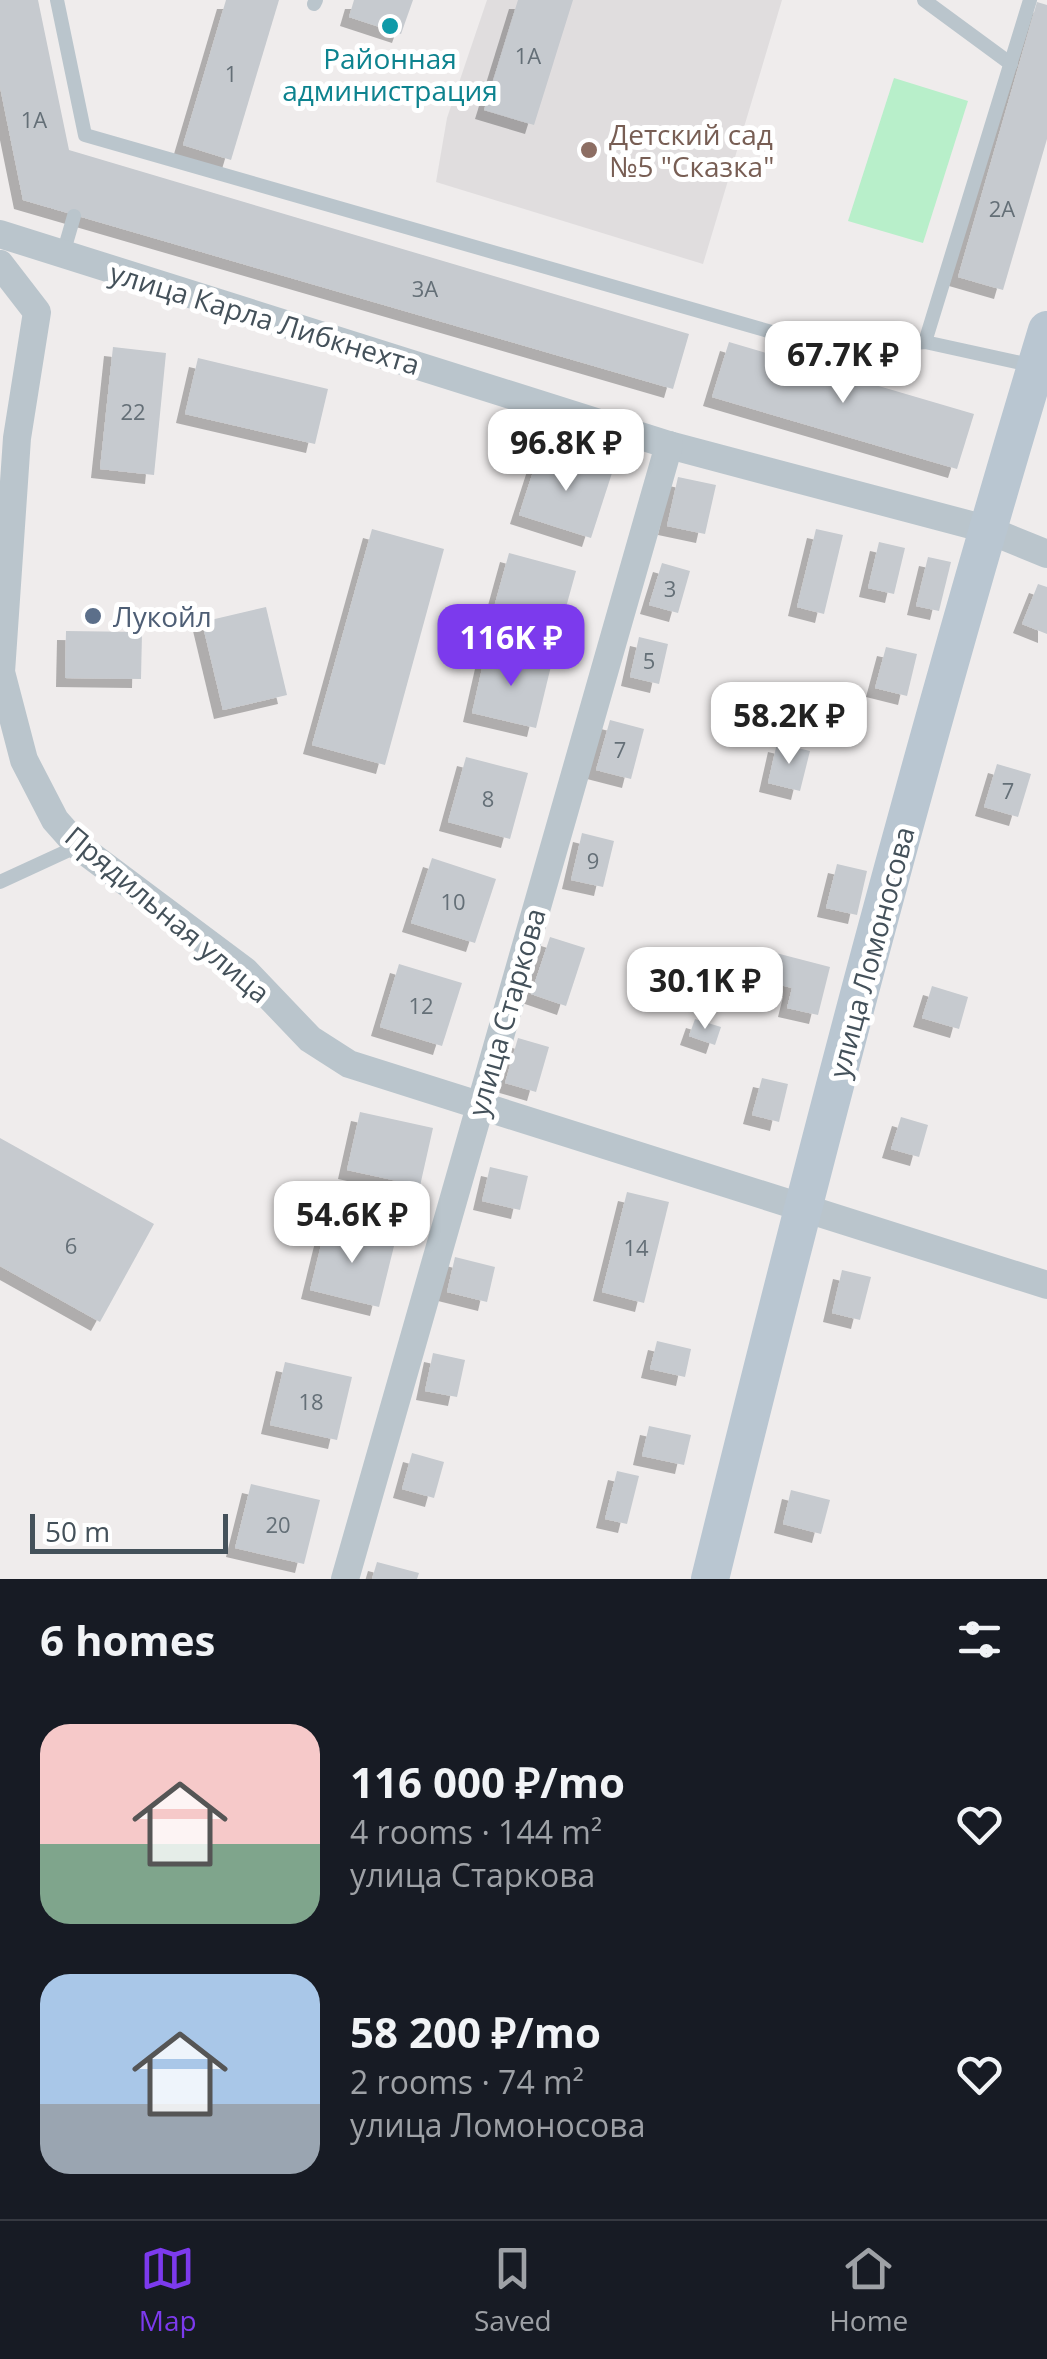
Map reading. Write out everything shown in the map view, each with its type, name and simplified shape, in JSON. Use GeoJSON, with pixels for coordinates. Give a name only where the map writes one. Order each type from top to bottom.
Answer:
{"type":"FeatureCollection","features":[{"type":"Feature","properties":{"kind":"main road","name":"улица Ломоносова"},"geometry":{"type":"LineString","coordinates":[[710,1579],[800,1210],[986,529],[1047,330]]}},
{"type":"Feature","properties":{"kind":"street","name":"улица Карла Либкнехта"},"geometry":{"type":"LineString","coordinates":[[0,234],[669,445],[986,529],[1047,554]]}},
{"type":"Feature","properties":{"kind":"street","name":"Прядильная улица"},"geometry":{"type":"LineString","coordinates":[[0,264],[36,312],[17,438],[1,672],[24,760],[55,820],[78,846],[245,970],[323,1047],[348,1064],[1047,1285]]}},
{"type":"Feature","properties":{"kind":"street","name":"улица Старкова"},"geometry":{"type":"LineString","coordinates":[[345,1579],[669,445]]}},
{"type":"Feature","properties":{"kind":"lane"},"geometry":{"type":"LineString","coordinates":[[57,0],[86,136],[838,351],[924,342],[1036,366]]}},
{"type":"Feature","properties":{"kind":"lane"},"geometry":{"type":"LineString","coordinates":[[924,0],[1011,64]]}},
{"type":"Feature","properties":{"kind":"lane"},"geometry":{"type":"LineString","coordinates":[[924,342],[1030,0]]}},
{"type":"Feature","properties":{"kind":"lane"},"geometry":{"type":"LineString","coordinates":[[92,158],[98,139]]}},
{"type":"Feature","properties":{"kind":"lane"},"geometry":{"type":"LineString","coordinates":[[63,254],[74,216]]}},
{"type":"Feature","properties":{"kind":"lane"},"geometry":{"type":"LineString","coordinates":[[0,882],[78,846]]}},
{"type":"Feature","properties":{"kind":"shaded area","name":"Детский сад №5 \"Сказка\""},"geometry":{"type":"Polygon","coordinates":[[[487,0],[782,0],[703,264],[436,182],[447,118],[487,0]]]}},
{"type":"Feature","properties":{"kind":"green space"},"geometry":{"type":"Polygon","coordinates":[[[894,78],[968,101],[923,243],[848,221],[894,78]]]}},
{"type":"Feature","properties":{"kind":"building"},"geometry":{"type":"Polygon","coordinates":[[[0,0],[38,0],[69,150],[689,334],[673,389],[23,200],[0,87],[0,0]]]}},
{"type":"Feature","properties":{"kind":"building"},"geometry":{"type":"Polygon","coordinates":[[[226,0],[279,0],[231,160],[183,145],[226,0]]]}},
{"type":"Feature","properties":{"kind":"building","name":"Районная администрация"},"geometry":{"type":"Polygon","coordinates":[[[354,0],[413,0],[401,34],[349,17],[354,0]]]}},
{"type":"Feature","properties":{"kind":"building"},"geometry":{"type":"Polygon","coordinates":[[[518,0],[573,0],[534,125],[484,110],[518,0]]]}},
{"type":"Feature","properties":{"kind":"building"},"geometry":{"type":"Polygon","coordinates":[[[1037,2],[1047,5],[1047,139],[1003,290],[958,277],[1037,2]]]}},
{"type":"Feature","properties":{"kind":"building"},"geometry":{"type":"Polygon","coordinates":[[[729,342],[974,414],[957,469],[712,397],[729,342]]]}},
{"type":"Feature","properties":{"kind":"building"},"geometry":{"type":"Polygon","coordinates":[[[113,347],[166,353],[154,475],[100,469],[113,347]]]}},
{"type":"Feature","properties":{"kind":"building"},"geometry":{"type":"Polygon","coordinates":[[[198,358],[328,389],[315,444],[185,414],[198,358]]]}},
{"type":"Feature","properties":{"kind":"building"},"geometry":{"type":"Polygon","coordinates":[[[540,450],[612,473],[591,538],[519,515],[540,450]]]}},
{"type":"Feature","properties":{"kind":"building"},"geometry":{"type":"Polygon","coordinates":[[[678,477],[716,485],[705,534],[667,526],[678,477]]]}},
{"type":"Feature","properties":{"kind":"building"},"geometry":{"type":"Polygon","coordinates":[[[372,529],[444,549],[385,765],[312,745],[372,529]]]}},
{"type":"Feature","properties":{"kind":"building"},"geometry":{"type":"Polygon","coordinates":[[[816,529],[843,535],[824,614],[797,607],[816,529]]]}},
{"type":"Feature","properties":{"kind":"building"},"geometry":{"type":"Polygon","coordinates":[[[879,542],[905,548],[894,594],[868,588],[879,542]]]}},
{"type":"Feature","properties":{"kind":"building"},"geometry":{"type":"Polygon","coordinates":[[[509,553],[576,571],[560,629],[493,611],[509,553]]]}},
{"type":"Feature","properties":{"kind":"building"},"geometry":{"type":"Polygon","coordinates":[[[928,557],[951,562],[939,611],[916,606],[928,557]]]}},
{"type":"Feature","properties":{"kind":"building"},"geometry":{"type":"Polygon","coordinates":[[[662,563],[690,571],[678,613],[649,605],[662,563]]]}},
{"type":"Feature","properties":{"kind":"building"},"geometry":{"type":"Polygon","coordinates":[[[1038,584],[1047,587],[1047,634],[1022,624],[1038,584]]]}},
{"type":"Feature","properties":{"kind":"building"},"geometry":{"type":"Polygon","coordinates":[[[266,607],[287,695],[223,710],[202,622],[266,607]]]}},
{"type":"Feature","properties":{"kind":"building"},"geometry":{"type":"Polygon","coordinates":[[[66,631],[142,632],[141,679],[65,678],[66,631]]]}},
{"type":"Feature","properties":{"kind":"building"},"geometry":{"type":"Polygon","coordinates":[[[639,637],[668,644],[659,684],[630,677],[639,637]]]}},
{"type":"Feature","properties":{"kind":"building"},"geometry":{"type":"Polygon","coordinates":[[[886,647],[917,654],[907,696],[875,688],[886,647]]]}},
{"type":"Feature","properties":{"kind":"building"},"geometry":{"type":"Polygon","coordinates":[[[486,651],[551,666],[536,728],[472,713],[486,651]]]}},
{"type":"Feature","properties":{"kind":"building"},"geometry":{"type":"Polygon","coordinates":[[[610,720],[644,729],[631,779],[596,770],[610,720]]]}},
{"type":"Feature","properties":{"kind":"building"},"geometry":{"type":"Polygon","coordinates":[[[777,743],[810,751],[800,791],[768,783],[777,743]]]}},
{"type":"Feature","properties":{"kind":"building"},"geometry":{"type":"Polygon","coordinates":[[[466,757],[528,773],[510,839],[448,822],[466,757]]]}},
{"type":"Feature","properties":{"kind":"building"},"geometry":{"type":"Polygon","coordinates":[[[997,764],[1031,774],[1018,817],[984,807],[997,764]]]}},
{"type":"Feature","properties":{"kind":"building"},"geometry":{"type":"Polygon","coordinates":[[[582,833],[614,841],[603,887],[571,880],[582,833]]]}},
{"type":"Feature","properties":{"kind":"building"},"geometry":{"type":"Polygon","coordinates":[[[432,858],[496,879],[475,943],[411,923],[432,858]]]}},
{"type":"Feature","properties":{"kind":"building"},"geometry":{"type":"Polygon","coordinates":[[[837,864],[867,871],[857,915],[826,908],[837,864]]]}},
{"type":"Feature","properties":{"kind":"building"},"geometry":{"type":"Polygon","coordinates":[[[550,937],[585,948],[566,1006],[531,994],[550,937]]]}},
{"type":"Feature","properties":{"kind":"building"},"geometry":{"type":"Polygon","coordinates":[[[776,953],[830,967],[818,1015],[787,1008],[792,988],[769,982],[776,953]]]}},
{"type":"Feature","properties":{"kind":"building"},"geometry":{"type":"Polygon","coordinates":[[[399,964],[462,983],[442,1046],[380,1027],[399,964]]]}},
{"type":"Feature","properties":{"kind":"building"},"geometry":{"type":"Polygon","coordinates":[[[932,986],[968,997],[959,1029],[922,1018],[932,986]]]}},
{"type":"Feature","properties":{"kind":"building"},"geometry":{"type":"Polygon","coordinates":[[[695,1019],[721,1027],[715,1045],[689,1036],[695,1019]]]}},
{"type":"Feature","properties":{"kind":"building"},"geometry":{"type":"Polygon","coordinates":[[[518,1038],[549,1047],[536,1092],[505,1083],[518,1038]]]}},
{"type":"Feature","properties":{"kind":"building"},"geometry":{"type":"Polygon","coordinates":[[[762,1078],[788,1084],[779,1122],[752,1115],[762,1078]]]}},
{"type":"Feature","properties":{"kind":"building"},"geometry":{"type":"Polygon","coordinates":[[[360,1112],[433,1128],[420,1186],[347,1170],[360,1112]]]}},
{"type":"Feature","properties":{"kind":"building"},"geometry":{"type":"Polygon","coordinates":[[[901,1117],[928,1125],[919,1157],[891,1149],[901,1117]]]}},
{"type":"Feature","properties":{"kind":"building"},"geometry":{"type":"Polygon","coordinates":[[[0,1138],[154,1224],[100,1322],[0,1266],[0,1138]]]}},
{"type":"Feature","properties":{"kind":"building"},"geometry":{"type":"Polygon","coordinates":[[[490,1167],[528,1176],[520,1210],[482,1201],[490,1167]]]}},
{"type":"Feature","properties":{"kind":"building"},"geometry":{"type":"Polygon","coordinates":[[[627,1192],[669,1202],[644,1303],[602,1292],[627,1192]]]}},
{"type":"Feature","properties":{"kind":"building"},"geometry":{"type":"Polygon","coordinates":[[[326,1225],[395,1242],[379,1307],[310,1290],[326,1225]]]}},
{"type":"Feature","properties":{"kind":"building"},"geometry":{"type":"Polygon","coordinates":[[[455,1257],[495,1267],[487,1302],[447,1292],[455,1257]]]}},
{"type":"Feature","properties":{"kind":"building"},"geometry":{"type":"Polygon","coordinates":[[[842,1270],[871,1277],[860,1320],[832,1313],[842,1270]]]}},
{"type":"Feature","properties":{"kind":"building"},"geometry":{"type":"Polygon","coordinates":[[[657,1341],[691,1349],[685,1377],[650,1369],[657,1341]]]}},
{"type":"Feature","properties":{"kind":"building"},"geometry":{"type":"Polygon","coordinates":[[[433,1353],[465,1360],[457,1397],[425,1391],[433,1353]]]}},
{"type":"Feature","properties":{"kind":"building"},"geometry":{"type":"Polygon","coordinates":[[[285,1362],[352,1377],[337,1440],[270,1425],[285,1362]]]}},
{"type":"Feature","properties":{"kind":"building"},"geometry":{"type":"Polygon","coordinates":[[[649,1426],[691,1435],[684,1465],[642,1456],[649,1426]]]}},
{"type":"Feature","properties":{"kind":"building"},"geometry":{"type":"Polygon","coordinates":[[[412,1453],[444,1462],[434,1498],[402,1489],[412,1453]]]}},
{"type":"Feature","properties":{"kind":"building"},"geometry":{"type":"Polygon","coordinates":[[[617,1471],[639,1476],[627,1524],[605,1519],[617,1471]]]}},
{"type":"Feature","properties":{"kind":"building"},"geometry":{"type":"Polygon","coordinates":[[[251,1484],[320,1500],[304,1564],[235,1548],[251,1484]]]}},
{"type":"Feature","properties":{"kind":"building"},"geometry":{"type":"Polygon","coordinates":[[[791,1490],[830,1500],[821,1534],[783,1524],[791,1490]]]}},
{"type":"Feature","properties":{"kind":"building"},"geometry":{"type":"Polygon","coordinates":[[[377,1562],[419,1573],[417,1579],[372,1579],[377,1562]]]}},
{"type":"Feature","properties":{"kind":"place","name":"Районная администрация"},"geometry":{"type":"Point","coordinates":[390,26]}},
{"type":"Feature","properties":{"kind":"place","name":"Детский сад №5 \"Сказка\""},"geometry":{"type":"Point","coordinates":[589,150]}},
{"type":"Feature","properties":{"kind":"place","name":"Лукойл"},"geometry":{"type":"Point","coordinates":[93,616]}}]}
